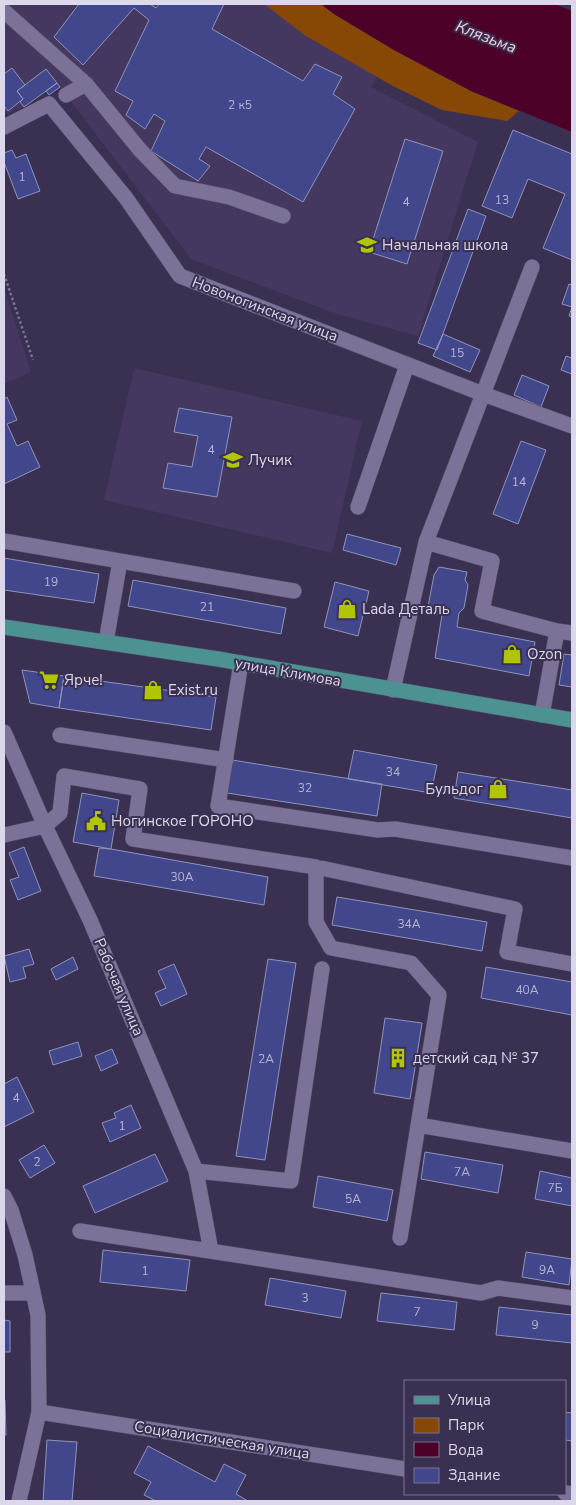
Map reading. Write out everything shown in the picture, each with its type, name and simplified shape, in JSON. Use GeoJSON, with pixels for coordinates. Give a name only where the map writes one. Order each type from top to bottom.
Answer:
{"type":"FeatureCollection","features":[{"type":"Feature","properties":{"kind":"main road","name":"улица Климова"},"geometry":{"type":"LineString","coordinates":[[4,627],[241,663],[572,720]]}},
{"type":"Feature","properties":{"kind":"street"},"geometry":{"type":"LineString","coordinates":[[4,11],[86,84],[140,150],[175,186],[230,197],[283,216]]}},
{"type":"Feature","properties":{"kind":"street"},"geometry":{"type":"LineString","coordinates":[[66,95],[86,84]]}},
{"type":"Feature","properties":{"kind":"street","name":"Новоногинская улица"},"geometry":{"type":"LineString","coordinates":[[4,127],[49,104],[126,198],[180,276],[407,365],[572,426]]}},
{"type":"Feature","properties":{"kind":"street"},"geometry":{"type":"LineString","coordinates":[[393,690],[426,542],[532,267]]}},
{"type":"Feature","properties":{"kind":"street"},"geometry":{"type":"LineString","coordinates":[[358,507],[407,365]]}},
{"type":"Feature","properties":{"kind":"street"},"geometry":{"type":"LineString","coordinates":[[4,540],[294,591]]}},
{"type":"Feature","properties":{"kind":"street"},"geometry":{"type":"LineString","coordinates":[[426,542],[492,561],[482,611],[565,632],[542,715]]}},
{"type":"Feature","properties":{"kind":"street"},"geometry":{"type":"LineString","coordinates":[[106,642],[120,561]]}},
{"type":"Feature","properties":{"kind":"street"},"geometry":{"type":"LineString","coordinates":[[241,663],[218,806],[378,830],[396,829],[572,858]]}},
{"type":"Feature","properties":{"kind":"street","name":"Рабочая улица"},"geometry":{"type":"LineString","coordinates":[[4,732],[45,826],[90,920],[196,1171],[211,1251]]}},
{"type":"Feature","properties":{"kind":"street"},"geometry":{"type":"LineString","coordinates":[[60,735],[226,760]]}},
{"type":"Feature","properties":{"kind":"street"},"geometry":{"type":"LineString","coordinates":[[4,835],[45,826],[60,813],[64,776],[140,789],[133,839],[316,867],[515,909],[507,952],[572,964]]}},
{"type":"Feature","properties":{"kind":"street"},"geometry":{"type":"LineString","coordinates":[[316,867],[316,922],[331,948],[412,963],[439,995],[400,1238]]}},
{"type":"Feature","properties":{"kind":"street"},"geometry":{"type":"LineString","coordinates":[[196,1171],[291,1181],[322,968]]}},
{"type":"Feature","properties":{"kind":"street"},"geometry":{"type":"LineString","coordinates":[[418,1126],[572,1151]]}},
{"type":"Feature","properties":{"kind":"street"},"geometry":{"type":"LineString","coordinates":[[4,1196],[14,1219],[25,1255],[38,1315],[40,1412],[19,1501]]}},
{"type":"Feature","properties":{"kind":"street"},"geometry":{"type":"LineString","coordinates":[[80,1231],[481,1293],[498,1288],[572,1298]]}},
{"type":"Feature","properties":{"kind":"street"},"geometry":{"type":"LineString","coordinates":[[4,1293],[33,1293]]}},
{"type":"Feature","properties":{"kind":"street","name":"Социалистическая улица"},"geometry":{"type":"LineString","coordinates":[[40,1412],[404,1468]]}},
{"type":"Feature","properties":{"kind":"path"},"geometry":{"type":"LineString","coordinates":[[4,274],[33,360]]}},
{"type":"Feature","properties":{"kind":"shaded area"},"geometry":{"type":"Polygon","coordinates":[[[4,4],[303,4],[388,56],[371,87],[478,142],[418,336],[337,314],[191,259],[57,83],[24,107],[4,115],[4,4]]]}},
{"type":"Feature","properties":{"kind":"shaded area"},"geometry":{"type":"Polygon","coordinates":[[[4,288],[31,372],[4,384],[4,288]]]}},
{"type":"Feature","properties":{"kind":"shaded area","name":"Лучик"},"geometry":{"type":"Polygon","coordinates":[[[134,368],[362,421],[332,553],[104,500],[134,368]]]}},
{"type":"Feature","properties":{"kind":"green space"},"geometry":{"type":"Polygon","coordinates":[[[264,4],[321,4],[334,14],[394,50],[471,91],[519,111],[507,121],[442,110],[391,85],[306,36],[264,4]]]}},
{"type":"Feature","properties":{"kind":"water","name":"Клязьма"},"geometry":{"type":"Polygon","coordinates":[[[321,4],[554,4],[572,11],[572,132],[471,91],[394,50],[334,14],[321,4]]]}},
{"type":"Feature","properties":{"kind":"building"},"geometry":{"type":"Polygon","coordinates":[[[79,4],[150,4],[156,8],[159,4],[224,4],[212,29],[303,81],[315,64],[342,77],[333,94],[355,109],[303,202],[206,147],[199,159],[210,166],[198,181],[151,151],[165,121],[154,114],[145,129],[126,115],[133,101],[115,91],[149,20],[134,8],[83,65],[54,37],[79,4]]]}},
{"type":"Feature","properties":{"kind":"building"},"geometry":{"type":"Polygon","coordinates":[[[12,68],[25,85],[17,91],[23,99],[8,111],[4,106],[4,74],[12,68]]]}},
{"type":"Feature","properties":{"kind":"building"},"geometry":{"type":"Polygon","coordinates":[[[46,69],[57,83],[24,107],[20,102],[23,99],[17,91],[46,69]]]}},
{"type":"Feature","properties":{"kind":"building"},"geometry":{"type":"Polygon","coordinates":[[[57,83],[60,87],[49,95],[46,91],[57,83]]]}},
{"type":"Feature","properties":{"kind":"building"},"geometry":{"type":"Polygon","coordinates":[[[513,130],[572,154],[572,260],[543,248],[565,194],[528,179],[512,218],[482,206],[513,130]]]}},
{"type":"Feature","properties":{"kind":"building"},"geometry":{"type":"Polygon","coordinates":[[[405,139],[443,151],[407,264],[369,252],[405,139]]]}},
{"type":"Feature","properties":{"kind":"building"},"geometry":{"type":"Polygon","coordinates":[[[12,150],[16,158],[26,154],[40,191],[18,199],[4,162],[4,153],[12,150]]]}},
{"type":"Feature","properties":{"kind":"building"},"geometry":{"type":"Polygon","coordinates":[[[468,209],[486,216],[437,350],[418,343],[468,209]]]}},
{"type":"Feature","properties":{"kind":"building"},"geometry":{"type":"Polygon","coordinates":[[[569,284],[572,285],[572,307],[562,304],[569,284]]]}},
{"type":"Feature","properties":{"kind":"building"},"geometry":{"type":"Polygon","coordinates":[[[443,334],[480,350],[470,372],[433,356],[443,334]]]}},
{"type":"Feature","properties":{"kind":"building"},"geometry":{"type":"Polygon","coordinates":[[[566,356],[572,358],[572,374],[561,370],[566,356]]]}},
{"type":"Feature","properties":{"kind":"building"},"geometry":{"type":"Polygon","coordinates":[[[522,375],[549,386],[541,407],[514,395],[522,375]]]}},
{"type":"Feature","properties":{"kind":"building"},"geometry":{"type":"Polygon","coordinates":[[[7,397],[17,420],[7,424],[17,446],[28,441],[40,467],[4,484],[4,399],[7,397]]]}},
{"type":"Feature","properties":{"kind":"building"},"geometry":{"type":"Polygon","coordinates":[[[179,408],[232,417],[217,497],[163,488],[168,463],[192,467],[198,436],[174,432],[179,408]]]}},
{"type":"Feature","properties":{"kind":"building"},"geometry":{"type":"Polygon","coordinates":[[[521,441],[546,450],[518,524],[493,514],[521,441]]]}},
{"type":"Feature","properties":{"kind":"building"},"geometry":{"type":"Polygon","coordinates":[[[347,534],[401,548],[396,565],[343,550],[347,534]]]}},
{"type":"Feature","properties":{"kind":"building"},"geometry":{"type":"Polygon","coordinates":[[[4,558],[99,574],[94,603],[4,590],[4,558]]]}},
{"type":"Feature","properties":{"kind":"building"},"geometry":{"type":"Polygon","coordinates":[[[439,567],[467,572],[465,580],[468,585],[464,608],[459,613],[457,627],[535,642],[529,676],[435,658],[442,615],[427,612],[434,575],[439,567]]]}},
{"type":"Feature","properties":{"kind":"building"},"geometry":{"type":"Polygon","coordinates":[[[133,580],[286,608],[281,634],[128,606],[133,580]]]}},
{"type":"Feature","properties":{"kind":"building","name":"Lada Деталь"},"geometry":{"type":"Polygon","coordinates":[[[335,582],[369,591],[358,636],[324,627],[335,582]]]}},
{"type":"Feature","properties":{"kind":"building"},"geometry":{"type":"Polygon","coordinates":[[[564,654],[572,655],[572,687],[559,685],[564,654]]]}},
{"type":"Feature","properties":{"kind":"building"},"geometry":{"type":"Polygon","coordinates":[[[22,670],[64,676],[59,708],[30,703],[22,670]]]}},
{"type":"Feature","properties":{"kind":"building"},"geometry":{"type":"Polygon","coordinates":[[[64,676],[216,697],[211,730],[59,708],[64,676]]]}},
{"type":"Feature","properties":{"kind":"building"},"geometry":{"type":"Polygon","coordinates":[[[354,750],[437,765],[431,793],[348,779],[354,750]]]}},
{"type":"Feature","properties":{"kind":"building"},"geometry":{"type":"Polygon","coordinates":[[[232,760],[382,784],[377,816],[227,793],[232,760]]]}},
{"type":"Feature","properties":{"kind":"building"},"geometry":{"type":"Polygon","coordinates":[[[458,772],[572,790],[572,818],[454,798],[458,772]]]}},
{"type":"Feature","properties":{"kind":"building","name":"Ногинское ГОРОНО"},"geometry":{"type":"Polygon","coordinates":[[[82,793],[119,800],[111,849],[73,842],[82,793]]]}},
{"type":"Feature","properties":{"kind":"building"},"geometry":{"type":"Polygon","coordinates":[[[24,847],[41,891],[18,900],[10,880],[19,877],[9,853],[24,847]]]}},
{"type":"Feature","properties":{"kind":"building"},"geometry":{"type":"Polygon","coordinates":[[[99,848],[268,877],[264,905],[94,876],[99,848]]]}},
{"type":"Feature","properties":{"kind":"building"},"geometry":{"type":"Polygon","coordinates":[[[337,897],[487,922],[482,951],[332,925],[337,897]]]}},
{"type":"Feature","properties":{"kind":"building"},"geometry":{"type":"Polygon","coordinates":[[[29,949],[34,964],[23,967],[26,978],[10,982],[4,956],[29,949]]]}},
{"type":"Feature","properties":{"kind":"building"},"geometry":{"type":"Polygon","coordinates":[[[73,957],[78,969],[56,980],[51,969],[73,957]]]}},
{"type":"Feature","properties":{"kind":"building"},"geometry":{"type":"Polygon","coordinates":[[[268,959],[296,963],[265,1160],[236,1156],[268,959]]]}},
{"type":"Feature","properties":{"kind":"building"},"geometry":{"type":"Polygon","coordinates":[[[174,964],[187,994],[161,1006],[155,993],[166,988],[158,971],[174,964]]]}},
{"type":"Feature","properties":{"kind":"building"},"geometry":{"type":"Polygon","coordinates":[[[486,967],[572,982],[572,1015],[481,998],[486,967]]]}},
{"type":"Feature","properties":{"kind":"building","name":"детский сад № 37"},"geometry":{"type":"Polygon","coordinates":[[[385,1018],[422,1023],[410,1099],[374,1093],[385,1018]]]}},
{"type":"Feature","properties":{"kind":"building"},"geometry":{"type":"Polygon","coordinates":[[[78,1042],[82,1056],[53,1065],[49,1051],[78,1042]]]}},
{"type":"Feature","properties":{"kind":"building"},"geometry":{"type":"Polygon","coordinates":[[[112,1049],[118,1063],[101,1071],[95,1056],[112,1049]]]}},
{"type":"Feature","properties":{"kind":"building"},"geometry":{"type":"Polygon","coordinates":[[[17,1077],[34,1112],[4,1127],[4,1084],[17,1077]]]}},
{"type":"Feature","properties":{"kind":"building"},"geometry":{"type":"Polygon","coordinates":[[[131,1105],[141,1128],[110,1142],[102,1123],[116,1118],[114,1113],[131,1105]]]}},
{"type":"Feature","properties":{"kind":"building"},"geometry":{"type":"Polygon","coordinates":[[[44,1145],[55,1163],[30,1178],[19,1160],[44,1145]]]}},
{"type":"Feature","properties":{"kind":"building"},"geometry":{"type":"Polygon","coordinates":[[[425,1152],[503,1165],[498,1193],[421,1179],[425,1152]]]}},
{"type":"Feature","properties":{"kind":"building"},"geometry":{"type":"Polygon","coordinates":[[[155,1154],[168,1181],[95,1213],[83,1186],[155,1154]]]}},
{"type":"Feature","properties":{"kind":"building"},"geometry":{"type":"Polygon","coordinates":[[[540,1171],[572,1178],[572,1206],[535,1199],[540,1171]]]}},
{"type":"Feature","properties":{"kind":"building"},"geometry":{"type":"Polygon","coordinates":[[[318,1176],[393,1190],[387,1221],[313,1207],[318,1176]]]}},
{"type":"Feature","properties":{"kind":"building"},"geometry":{"type":"Polygon","coordinates":[[[103,1250],[190,1260],[186,1291],[100,1282],[103,1250]]]}},
{"type":"Feature","properties":{"kind":"building"},"geometry":{"type":"Polygon","coordinates":[[[526,1252],[572,1259],[569,1285],[522,1277],[526,1252]]]}},
{"type":"Feature","properties":{"kind":"building"},"geometry":{"type":"Polygon","coordinates":[[[270,1278],[346,1291],[341,1318],[265,1305],[270,1278]]]}},
{"type":"Feature","properties":{"kind":"building"},"geometry":{"type":"Polygon","coordinates":[[[381,1293],[457,1302],[454,1330],[377,1321],[381,1293]]]}},
{"type":"Feature","properties":{"kind":"building"},"geometry":{"type":"Polygon","coordinates":[[[499,1307],[572,1315],[572,1343],[496,1335],[499,1307]]]}},
{"type":"Feature","properties":{"kind":"building"},"geometry":{"type":"Polygon","coordinates":[[[4,1320],[10,1321],[10,1352],[4,1352],[4,1320]]]}},
{"type":"Feature","properties":{"kind":"building"},"geometry":{"type":"Polygon","coordinates":[[[5,1400],[6,1435],[4,1435],[5,1400]]]}},
{"type":"Feature","properties":{"kind":"building"},"geometry":{"type":"Polygon","coordinates":[[[566,1412],[572,1413],[572,1441],[566,1440],[566,1412]]]}},
{"type":"Feature","properties":{"kind":"building"},"geometry":{"type":"Polygon","coordinates":[[[47,1440],[77,1442],[72,1501],[43,1501],[47,1440]]]}},
{"type":"Feature","properties":{"kind":"building"},"geometry":{"type":"Polygon","coordinates":[[[148,1446],[215,1482],[224,1464],[246,1475],[236,1494],[248,1501],[156,1501],[144,1495],[151,1482],[134,1473],[148,1446]]]}},
{"type":"Feature","properties":{"kind":"place","name":"Начальная школа"},"geometry":{"type":"Point","coordinates":[367,245]}},
{"type":"Feature","properties":{"kind":"place","name":"Лучик"},"geometry":{"type":"Point","coordinates":[233,460]}},
{"type":"Feature","properties":{"kind":"place","name":"Lada Деталь"},"geometry":{"type":"Point","coordinates":[347,609]}},
{"type":"Feature","properties":{"kind":"place","name":"Ozon"},"geometry":{"type":"Point","coordinates":[512,654]}},
{"type":"Feature","properties":{"kind":"place","name":"Ярче!"},"geometry":{"type":"Point","coordinates":[49,680]}},
{"type":"Feature","properties":{"kind":"place","name":"Exist.ru"},"geometry":{"type":"Point","coordinates":[153,690]}},
{"type":"Feature","properties":{"kind":"place","name":"Бульдог"},"geometry":{"type":"Point","coordinates":[498,789]}},
{"type":"Feature","properties":{"kind":"place","name":"Ногинское ГОРОНО"},"geometry":{"type":"Point","coordinates":[96,821]}},
{"type":"Feature","properties":{"kind":"place","name":"детский сад № 37"},"geometry":{"type":"Point","coordinates":[398,1058]}}]}
